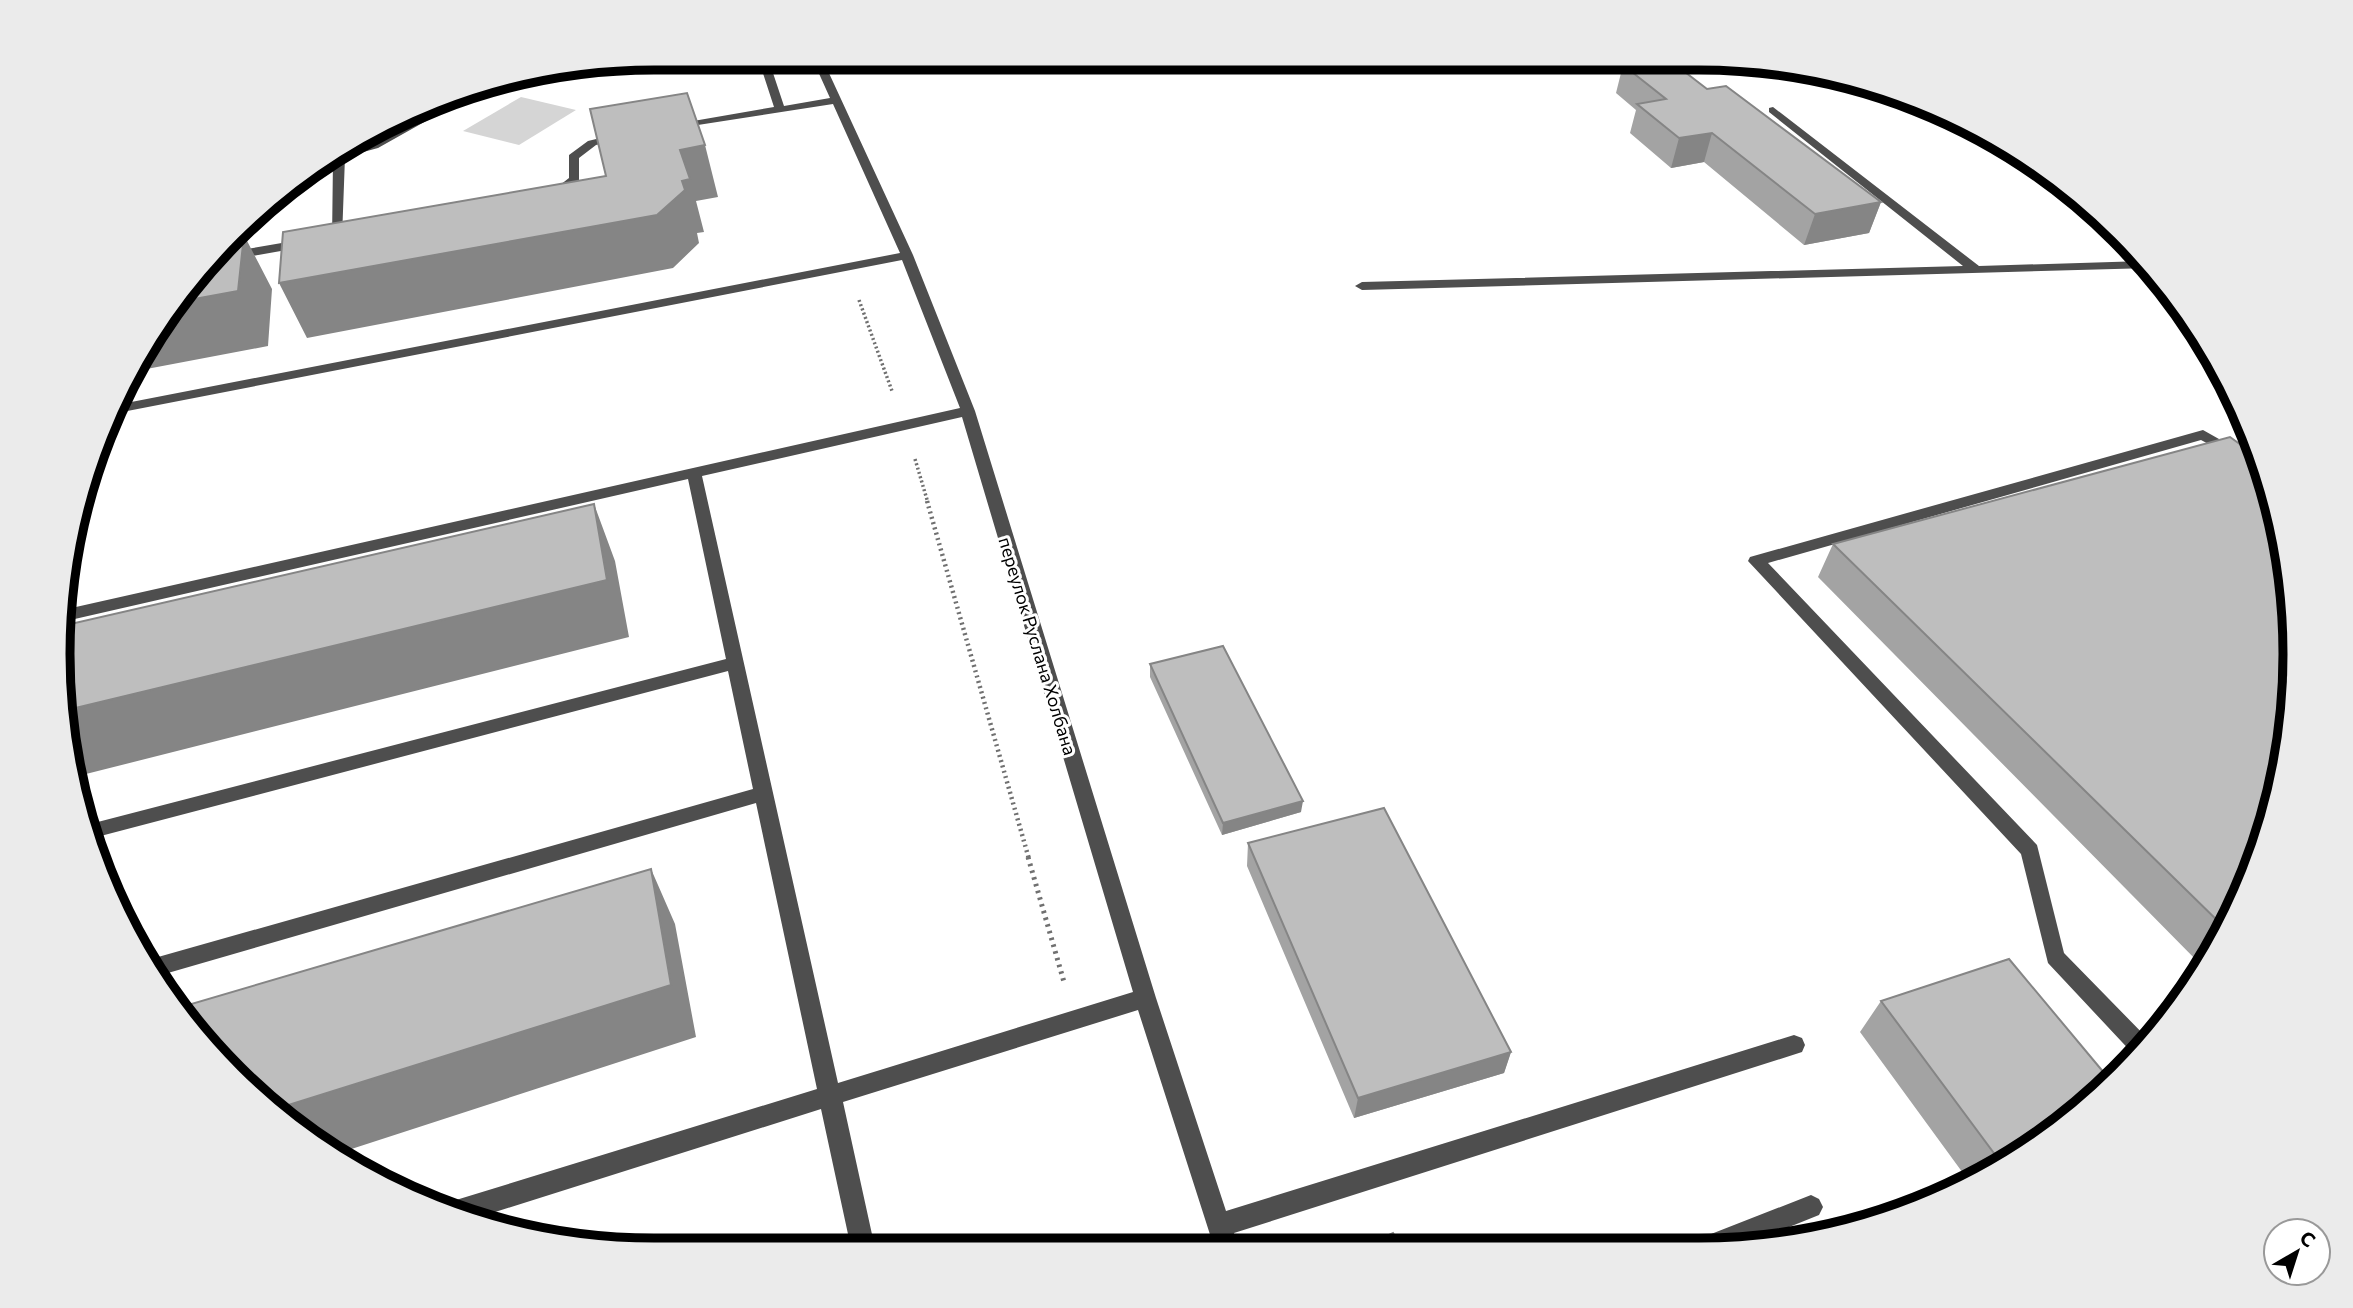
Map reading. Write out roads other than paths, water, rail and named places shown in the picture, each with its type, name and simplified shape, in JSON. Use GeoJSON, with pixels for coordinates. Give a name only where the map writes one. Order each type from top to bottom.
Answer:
{"type":"FeatureCollection","features":[{"type":"Feature","properties":{"kind":"street"},"geometry":{"type":"LineString","coordinates":[[766,70],[780,110]]}},
{"type":"Feature","properties":{"kind":"street","name":"переулок Руслана Холбана"},"geometry":{"type":"LineString","coordinates":[[823,70],[907,255],[968,411],[1145,998],[1223,1236]]}},
{"type":"Feature","properties":{"kind":"street"},"geometry":{"type":"LineString","coordinates":[[662,130],[837,100]]}},
{"type":"Feature","properties":{"kind":"street"},"geometry":{"type":"LineString","coordinates":[[1773,110],[1976,270]]}},
{"type":"Feature","properties":{"kind":"street"},"geometry":{"type":"LineString","coordinates":[[358,150],[374,146],[432,113]]}},
{"type":"Feature","properties":{"kind":"street"},"geometry":{"type":"LineString","coordinates":[[544,200],[575,179],[573,157],[581,149],[609,138],[635,134]]}},
{"type":"Feature","properties":{"kind":"street"},"geometry":{"type":"LineString","coordinates":[[226,257],[343,237],[338,163]]}},
{"type":"Feature","properties":{"kind":"street"},"geometry":{"type":"LineString","coordinates":[[125,408],[907,255]]}},
{"type":"Feature","properties":{"kind":"street"},"geometry":{"type":"LineString","coordinates":[[1362,286],[2135,265]]}},
{"type":"Feature","properties":{"kind":"street"},"geometry":{"type":"LineString","coordinates":[[71,614],[968,411]]}},
{"type":"Feature","properties":{"kind":"street"},"geometry":{"type":"LineString","coordinates":[[2136,1041],[2055,957],[2030,851],[1756,561],[2203,435],[2248,459]]}},
{"type":"Feature","properties":{"kind":"street"},"geometry":{"type":"LineString","coordinates":[[694,473],[861,1238]]}},
{"type":"Feature","properties":{"kind":"street"},"geometry":{"type":"LineString","coordinates":[[97,829],[735,663]]}},
{"type":"Feature","properties":{"kind":"street"},"geometry":{"type":"LineString","coordinates":[[160,966],[764,793]]}},
{"type":"Feature","properties":{"kind":"street"},"geometry":{"type":"LineString","coordinates":[[469,1208],[1145,998]]}},
{"type":"Feature","properties":{"kind":"street"},"geometry":{"type":"LineString","coordinates":[[1223,1236],[1794,1045]]}},
{"type":"Feature","properties":{"kind":"street"},"geometry":{"type":"LineString","coordinates":[[1735,1237],[1811,1207]]}}]}
